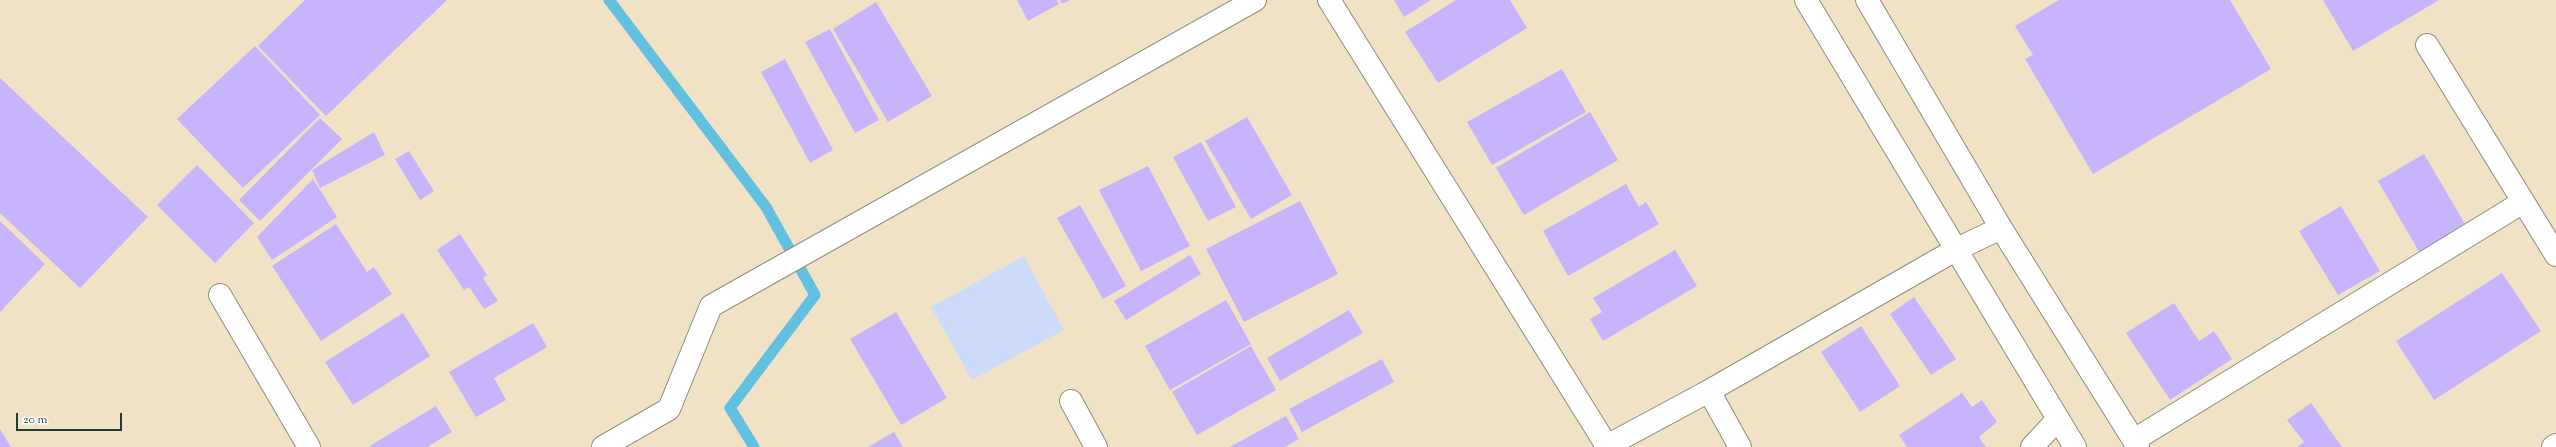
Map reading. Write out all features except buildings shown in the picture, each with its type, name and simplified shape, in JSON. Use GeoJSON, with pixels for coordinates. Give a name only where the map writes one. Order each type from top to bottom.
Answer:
{"type":"FeatureCollection","features":[{"type":"Feature","properties":{"kind":"street"},"geometry":{"type":"LineString","coordinates":[[603,447],[669,409],[711,306],[1255,0]]}},
{"type":"Feature","properties":{"kind":"street"},"geometry":{"type":"LineString","coordinates":[[1329,0],[1606,446],[1709,391],[1957,249],[2001,228]]}},
{"type":"Feature","properties":{"kind":"street"},"geometry":{"type":"LineString","coordinates":[[1806,0],[1957,249],[2074,447]]}},
{"type":"Feature","properties":{"kind":"street"},"geometry":{"type":"LineString","coordinates":[[1867,0],[2001,228],[2136,444],[2523,202]]}},
{"type":"Feature","properties":{"kind":"street"},"geometry":{"type":"LineString","coordinates":[[2427,45],[2556,255]]}},
{"type":"Feature","properties":{"kind":"street"},"geometry":{"type":"LineString","coordinates":[[220,295],[309,447]]}},
{"type":"Feature","properties":{"kind":"street"},"geometry":{"type":"LineString","coordinates":[[1709,391],[1740,447]]}},
{"type":"Feature","properties":{"kind":"street"},"geometry":{"type":"LineString","coordinates":[[1071,401],[1096,447]]}},
{"type":"Feature","properties":{"kind":"street"},"geometry":{"type":"LineString","coordinates":[[2032,447],[2057,420]]}},
{"type":"Feature","properties":{"kind":"shaded area"},"geometry":{"type":"Polygon","coordinates":[[[1024,256],[1064,330],[972,380],[931,307],[1024,256]]]}},
{"type":"Feature","properties":{"kind":"waterway"},"geometry":{"type":"LineString","coordinates":[[609,0],[766,207],[815,295],[730,408],[754,447]]}}]}
